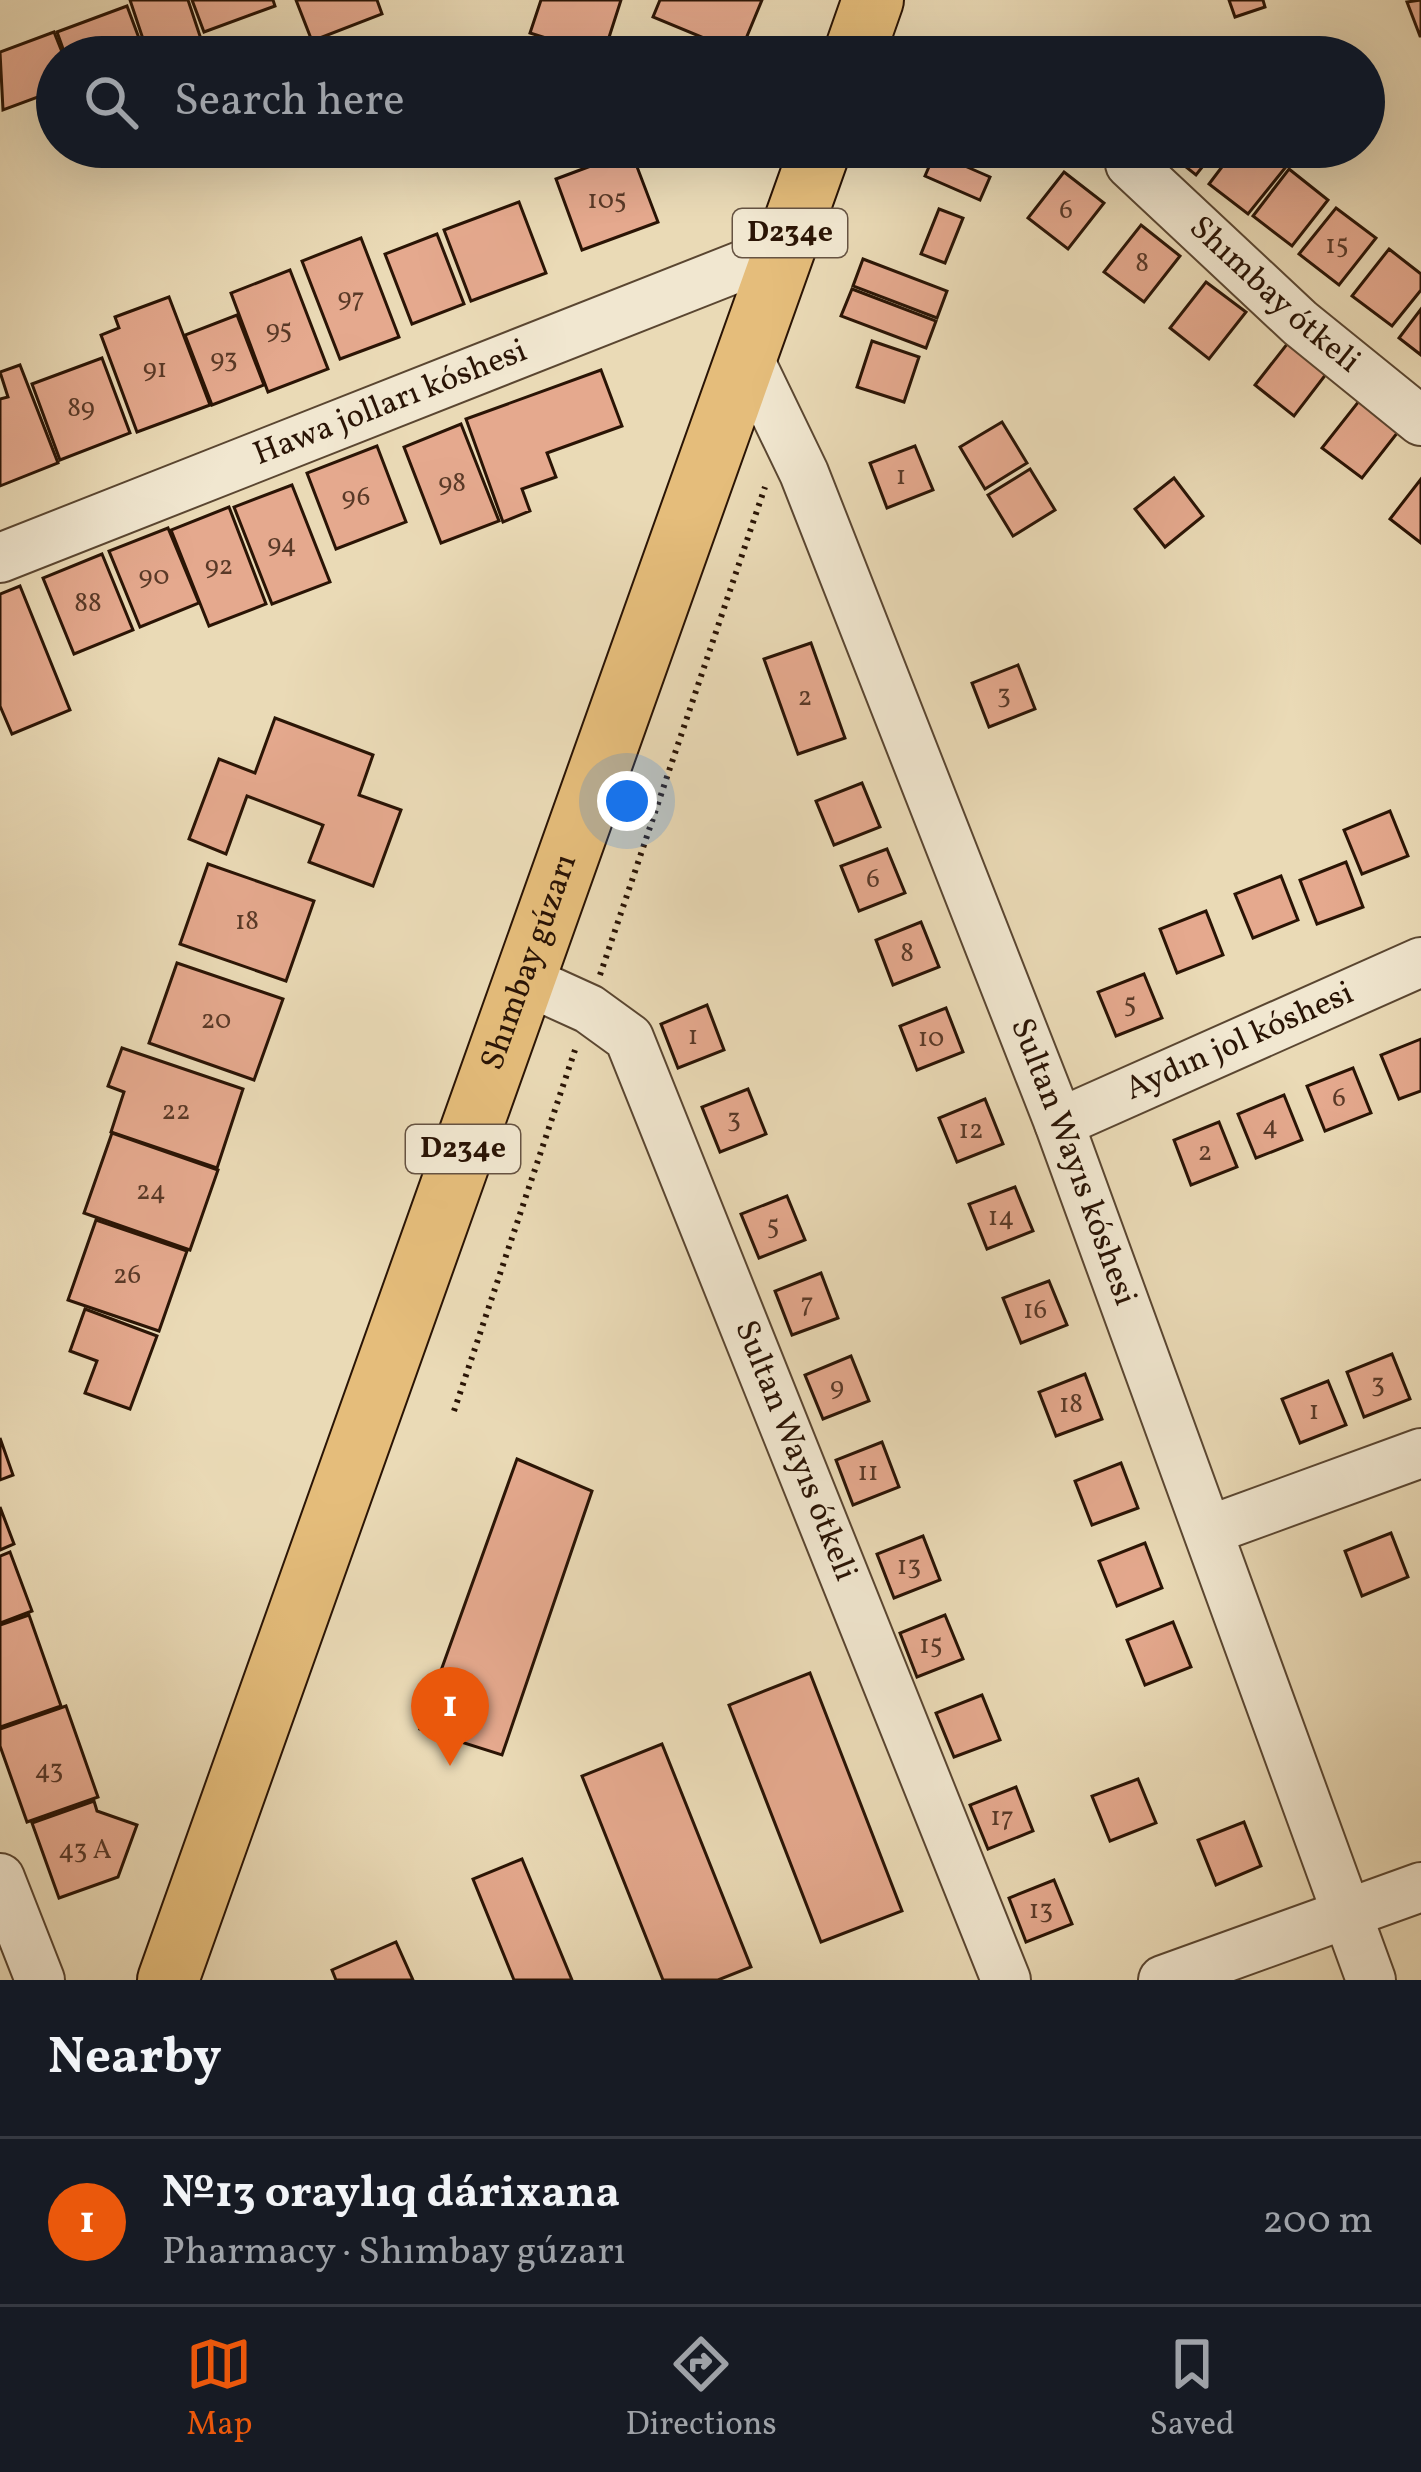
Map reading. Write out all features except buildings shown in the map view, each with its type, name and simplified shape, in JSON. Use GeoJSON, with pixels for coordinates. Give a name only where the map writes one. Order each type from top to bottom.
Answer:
{"type":"FeatureCollection","features":[{"type":"Feature","properties":{"kind":"main road"},"geometry":{"type":"LineString","coordinates":[[860,36],[873,0]]}},
{"type":"Feature","properties":{"kind":"main road","name":"Shımbay gúzarı"},"geometry":{"type":"LineString","coordinates":[[168,1980],[813,168]]}},
{"type":"Feature","properties":{"kind":"street","name":"Shımbay ótkeli"},"geometry":{"type":"LineString","coordinates":[[1134,168],[1300,323],[1421,421]]}},
{"type":"Feature","properties":{"kind":"street","name":"Hawa jolları kóshesi"},"geometry":{"type":"LineString","coordinates":[[0,558],[784,250]]}},
{"type":"Feature","properties":{"kind":"street","name":"Sultan Wayıs kóshesi"},"geometry":{"type":"LineString","coordinates":[[746,353],[804,473],[1059,1123],[1371,1980]]}},
{"type":"Feature","properties":{"kind":"street","name":"Aydın jol kóshesi"},"geometry":{"type":"LineString","coordinates":[[1059,1123],[1421,962]]}},
{"type":"Feature","properties":{"kind":"street","name":"Sultan Wayıs ótkeli"},"geometry":{"type":"LineString","coordinates":[[523,980],[589,1009],[629,1038],[1006,1980]]}},
{"type":"Feature","properties":{"kind":"street"},"geometry":{"type":"LineString","coordinates":[[1210,1530],[1421,1453]]}},
{"type":"Feature","properties":{"kind":"street"},"geometry":{"type":"LineString","coordinates":[[0,1878],[40,1980]]}},
{"type":"Feature","properties":{"kind":"street"},"geometry":{"type":"LineString","coordinates":[[1163,1980],[1421,1887]]}},
{"type":"Feature","properties":{"kind":"path"},"geometry":{"type":"LineString","coordinates":[[454,1411],[768,480]]}},
{"type":"Feature","properties":{"kind":"place","name":"№13 oraylıq dárixana"},"geometry":{"type":"Point","coordinates":[450,1766]}}]}
